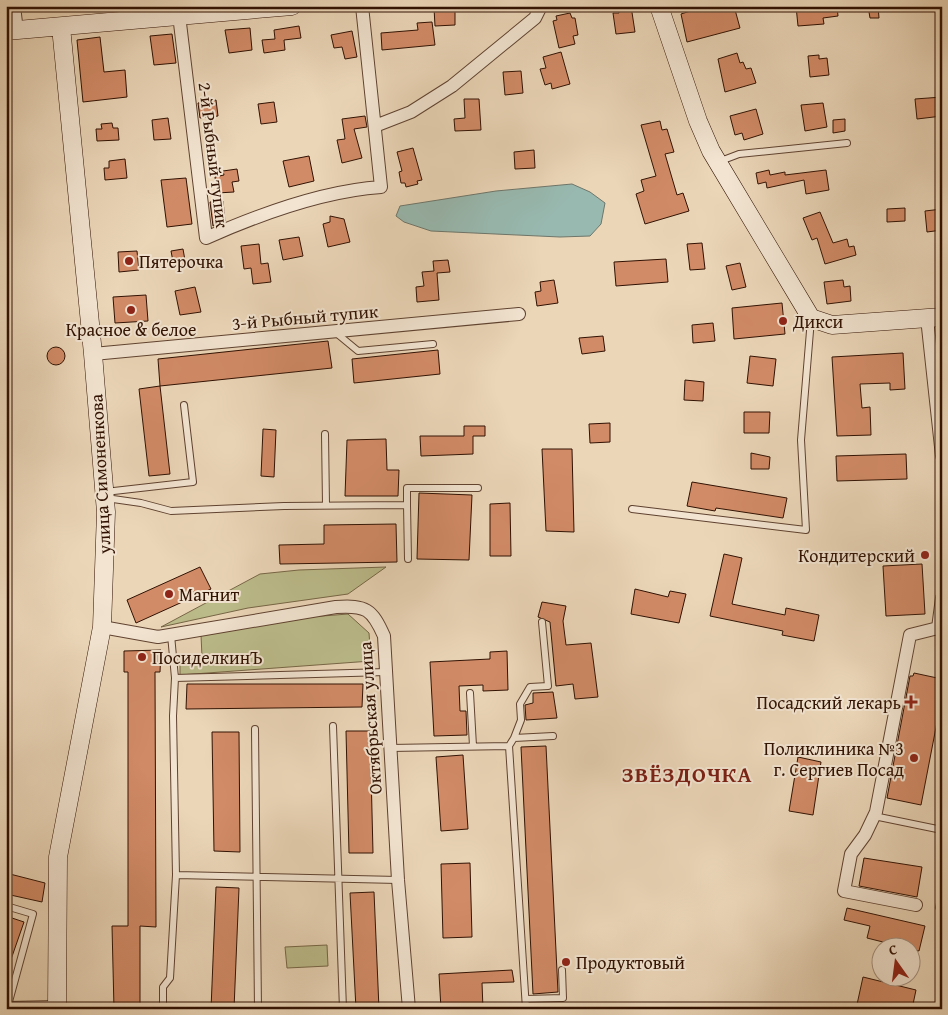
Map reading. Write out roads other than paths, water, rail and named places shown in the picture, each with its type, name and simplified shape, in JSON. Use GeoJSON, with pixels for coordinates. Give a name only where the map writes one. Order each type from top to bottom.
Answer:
{"type":"FeatureCollection","features":[{"type":"Feature","properties":{"kind":"street"},"geometry":{"type":"LineString","coordinates":[[14,6],[12,31],[292,6]]}},
{"type":"Feature","properties":{"kind":"street"},"geometry":{"type":"LineString","coordinates":[[362,6],[375,126],[411,112],[452,86],[535,18],[541,6]]}},
{"type":"Feature","properties":{"kind":"street"},"geometry":{"type":"LineString","coordinates":[[660,6],[698,121],[717,162],[811,318],[832,325],[934,318],[942,456]]}},
{"type":"Feature","properties":{"kind":"street","name":"2-й Рыбный тупик"},"geometry":{"type":"LineString","coordinates":[[179,15],[206,238],[256,216],[357,189],[381,187],[375,126]]}},
{"type":"Feature","properties":{"kind":"street","name":"улица Симоненкова"},"geometry":{"type":"LineString","coordinates":[[57,1007],[58,857],[102,627],[104,495],[93,354],[61,26]]}},
{"type":"Feature","properties":{"kind":"street","name":"3-й Рыбный тупик"},"geometry":{"type":"LineString","coordinates":[[93,354],[519,314]]}},
{"type":"Feature","properties":{"kind":"street"},"geometry":{"type":"LineString","coordinates":[[916,905],[844,891],[851,854],[865,834],[874,816],[883,780],[910,635],[938,628],[942,598]]}},
{"type":"Feature","properties":{"kind":"street","name":"Октябрьская улица"},"geometry":{"type":"LineString","coordinates":[[102,627],[158,637],[292,613],[358,605],[375,615],[384,636],[398,880],[409,1009]]}},
{"type":"Feature","properties":{"kind":"lane"},"geometry":{"type":"LineString","coordinates":[[717,162],[739,154],[846,142]]}},
{"type":"Feature","properties":{"kind":"lane"},"geometry":{"type":"LineString","coordinates":[[632,508],[806,530],[801,440],[811,318]]}},
{"type":"Feature","properties":{"kind":"lane"},"geometry":{"type":"LineString","coordinates":[[334,331],[358,351],[433,344]]}},
{"type":"Feature","properties":{"kind":"lane"},"geometry":{"type":"LineString","coordinates":[[104,495],[193,482],[184,405]]}},
{"type":"Feature","properties":{"kind":"lane"},"geometry":{"type":"LineString","coordinates":[[325,434],[326,505]]}},
{"type":"Feature","properties":{"kind":"lane"},"geometry":{"type":"LineString","coordinates":[[408,559],[406,488],[478,488]]}},
{"type":"Feature","properties":{"kind":"lane"},"geometry":{"type":"LineString","coordinates":[[104,495],[171,511],[326,505],[406,505]]}},
{"type":"Feature","properties":{"kind":"lane"},"geometry":{"type":"LineString","coordinates":[[526,1009],[509,746],[521,720],[520,704],[530,687],[548,686],[542,622]]}},
{"type":"Feature","properties":{"kind":"lane"},"geometry":{"type":"LineString","coordinates":[[163,1009],[163,987],[170,978],[176,875],[173,716],[175,678],[171,635]]}},
{"type":"Feature","properties":{"kind":"lane"},"geometry":{"type":"LineString","coordinates":[[175,678],[386,672]]}},
{"type":"Feature","properties":{"kind":"lane"},"geometry":{"type":"LineString","coordinates":[[470,693],[473,746]]}},
{"type":"Feature","properties":{"kind":"lane"},"geometry":{"type":"LineString","coordinates":[[333,726],[343,1009]]}},
{"type":"Feature","properties":{"kind":"lane"},"geometry":{"type":"LineString","coordinates":[[255,729],[255,878],[258,1009]]}},
{"type":"Feature","properties":{"kind":"lane"},"geometry":{"type":"LineString","coordinates":[[514,738],[553,736]]}},
{"type":"Feature","properties":{"kind":"lane"},"geometry":{"type":"LineString","coordinates":[[390,748],[509,746]]}},
{"type":"Feature","properties":{"kind":"lane"},"geometry":{"type":"LineString","coordinates":[[874,816],[942,830]]}},
{"type":"Feature","properties":{"kind":"lane"},"geometry":{"type":"LineString","coordinates":[[176,875],[398,880]]}},
{"type":"Feature","properties":{"kind":"lane"},"geometry":{"type":"LineString","coordinates":[[939,907],[942,896]]}},
{"type":"Feature","properties":{"kind":"lane"},"geometry":{"type":"LineString","coordinates":[[6,906],[33,914],[8,1007],[57,1007]]}},
{"type":"Feature","properties":{"kind":"lane"},"geometry":{"type":"LineString","coordinates":[[526,999],[563,998],[562,970]]}},
{"type":"Feature","properties":{"kind":"water"},"geometry":{"type":"Polygon","coordinates":[[[572,184],[590,192],[605,203],[601,224],[590,236],[560,237],[431,231],[404,222],[396,216],[400,206],[496,191],[572,184]]]}},
{"type":"Feature","properties":{"kind":"place","name":"Пятерочка"},"geometry":{"type":"Point","coordinates":[129,261]}},
{"type":"Feature","properties":{"kind":"place","name":"Красное & белое"},"geometry":{"type":"Point","coordinates":[131,310]}},
{"type":"Feature","properties":{"kind":"place","name":"Дикси"},"geometry":{"type":"Point","coordinates":[783,321]}},
{"type":"Feature","properties":{"kind":"place","name":"Кондитерский"},"geometry":{"type":"Point","coordinates":[925,555]}},
{"type":"Feature","properties":{"kind":"place","name":"Магнит"},"geometry":{"type":"Point","coordinates":[169,594]}},
{"type":"Feature","properties":{"kind":"place","name":"ПосиделкинЪ"},"geometry":{"type":"Point","coordinates":[142,657]}},
{"type":"Feature","properties":{"kind":"place","name":"Посадский лекарь"},"geometry":{"type":"Point","coordinates":[911,702]}},
{"type":"Feature","properties":{"kind":"place","name":"Поликлиника №3 г. Сергиев Посад"},"geometry":{"type":"Point","coordinates":[914,758]}},
{"type":"Feature","properties":{"kind":"place","name":"Продуктовый"},"geometry":{"type":"Point","coordinates":[566,962]}},
{"type":"Feature","properties":{"kind":"district","name":"ЗВЁЗДОЧКА"},"geometry":{"type":"Point","coordinates":[687,774]}}]}
